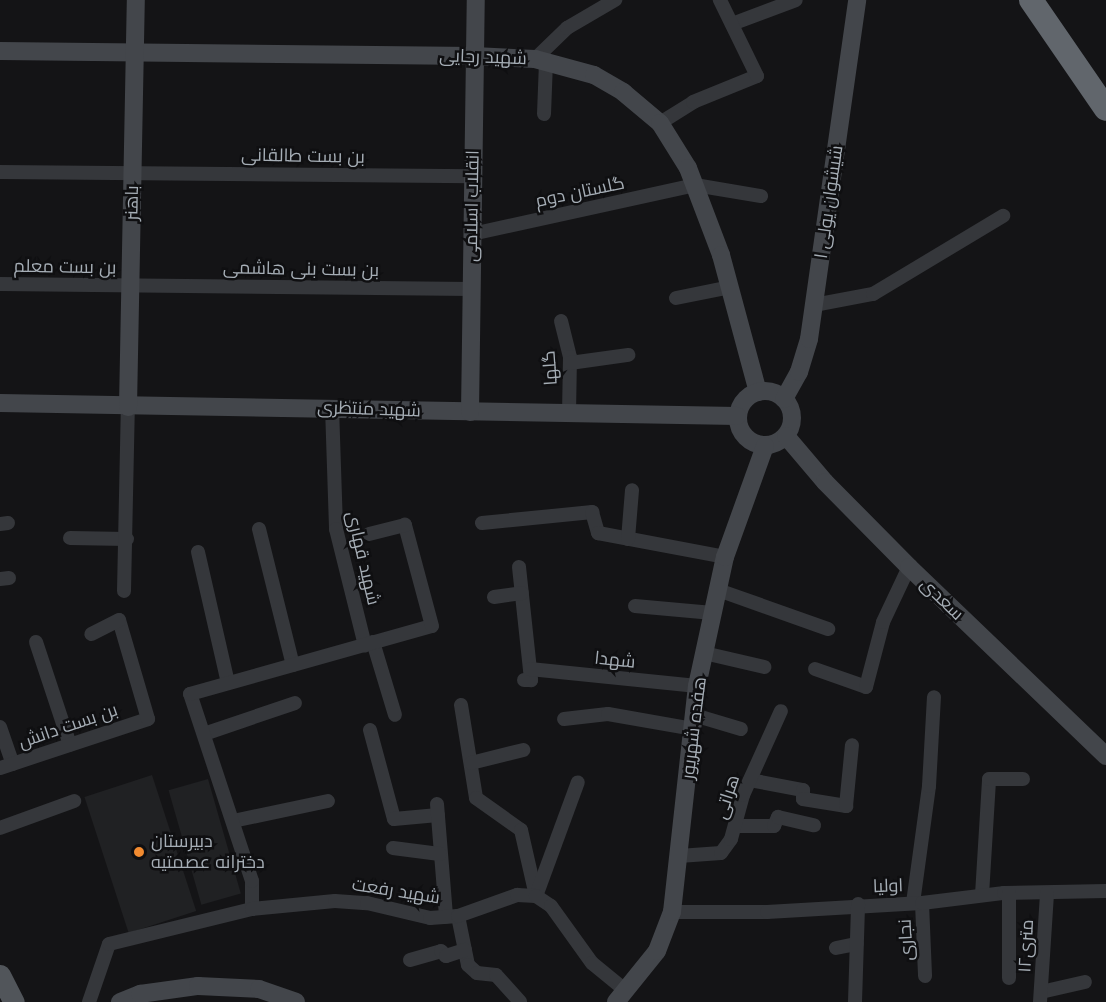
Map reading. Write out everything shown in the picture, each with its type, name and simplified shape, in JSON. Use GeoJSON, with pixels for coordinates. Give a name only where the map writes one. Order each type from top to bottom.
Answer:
{"type":"FeatureCollection","features":[{"type":"Feature","properties":{"kind":"highway"},"geometry":{"type":"LineString","coordinates":[[1031,0],[1106,109]]}},
{"type":"Feature","properties":{"kind":"highway"},"geometry":{"type":"LineString","coordinates":[[1045,0],[1106,87]]}},
{"type":"Feature","properties":{"kind":"main road"},"geometry":{"type":"LineString","coordinates":[[0,975],[14,1002]]}},
{"type":"Feature","properties":{"kind":"street","name":"باهنر"},"geometry":{"type":"LineString","coordinates":[[128,407],[136,0]]}},
{"type":"Feature","properties":{"kind":"street","name":"انقلاب اسلامی"},"geometry":{"type":"LineString","coordinates":[[470,412],[476,0]]}},
{"type":"Feature","properties":{"kind":"street"},"geometry":{"type":"LineString","coordinates":[[544,114],[541,60],[567,28],[615,0]]}},
{"type":"Feature","properties":{"kind":"street"},"geometry":{"type":"LineString","coordinates":[[660,123],[693,102],[757,76],[720,0]]}},
{"type":"Feature","properties":{"kind":"street"},"geometry":{"type":"LineString","coordinates":[[732,24],[796,0]]}},
{"type":"Feature","properties":{"kind":"street","name":"شیشوان یولی ا"},"geometry":{"type":"LineString","coordinates":[[784,399],[799,372],[814,305],[857,0]]}},
{"type":"Feature","properties":{"kind":"street","name":"شهید رجایی"},"geometry":{"type":"LineString","coordinates":[[0,51],[474,56],[541,60],[594,75],[623,92],[660,123],[696,185],[730,287],[758,392]]}},
{"type":"Feature","properties":{"kind":"street","name":"بن بست طالقانی"},"geometry":{"type":"LineString","coordinates":[[0,172],[472,176]]}},
{"type":"Feature","properties":{"kind":"street"},"geometry":{"type":"LineString","coordinates":[[696,185],[761,196]]}},
{"type":"Feature","properties":{"kind":"street","name":"گلستان دوم"},"geometry":{"type":"LineString","coordinates":[[472,234],[696,185]]}},
{"type":"Feature","properties":{"kind":"street"},"geometry":{"type":"LineString","coordinates":[[814,305],[873,294],[1003,216]]}},
{"type":"Feature","properties":{"kind":"street","name":"بن بست معلم"},"geometry":{"type":"LineString","coordinates":[[0,284],[130,285]]}},
{"type":"Feature","properties":{"kind":"street","name":"بن بست بنی هاشمی"},"geometry":{"type":"LineString","coordinates":[[130,285],[471,289]]}},
{"type":"Feature","properties":{"kind":"street"},"geometry":{"type":"LineString","coordinates":[[676,298],[730,287]]}},
{"type":"Feature","properties":{"kind":"street","name":"گلها"},"geometry":{"type":"LineString","coordinates":[[561,321],[570,363],[569,413]]}},
{"type":"Feature","properties":{"kind":"street"},"geometry":{"type":"LineString","coordinates":[[570,363],[628,355]]}},
{"type":"Feature","properties":{"kind":"street"},"geometry":{"type":"LineString","coordinates":[[769,391],[784,399],[792,414],[786,436],[765,446],[745,437],[737,416],[748,396],[769,391]]}},
{"type":"Feature","properties":{"kind":"street","name":"شهید منتظری"},"geometry":{"type":"LineString","coordinates":[[0,403],[128,407],[332,407],[470,412],[737,416]]}},
{"type":"Feature","properties":{"kind":"street"},"geometry":{"type":"LineString","coordinates":[[124,591],[127,539],[128,407]]}},
{"type":"Feature","properties":{"kind":"street","name":"شهید قهاری"},"geometry":{"type":"LineString","coordinates":[[332,407],[336,529],[369,644],[395,715]]}},
{"type":"Feature","properties":{"kind":"street","name":"سعدی"},"geometry":{"type":"LineString","coordinates":[[786,436],[825,482],[909,567],[1106,756]]}},
{"type":"Feature","properties":{"kind":"street","name":"هفده شهریور"},"geometry":{"type":"LineString","coordinates":[[619,999],[657,951],[672,912],[697,686],[725,557],[765,446]]}},
{"type":"Feature","properties":{"kind":"street"},"geometry":{"type":"LineString","coordinates":[[628,539],[632,490]]}},
{"type":"Feature","properties":{"kind":"street"},"geometry":{"type":"LineString","coordinates":[[482,523],[592,512],[598,533],[725,557]]}},
{"type":"Feature","properties":{"kind":"street"},"geometry":{"type":"LineString","coordinates":[[252,909],[252,881],[190,694],[432,626],[405,525],[369,534]]}},
{"type":"Feature","properties":{"kind":"street"},"geometry":{"type":"LineString","coordinates":[[260,529],[293,665]]}},
{"type":"Feature","properties":{"kind":"street"},"geometry":{"type":"LineString","coordinates":[[70,538],[127,539]]}},
{"type":"Feature","properties":{"kind":"street"},"geometry":{"type":"LineString","coordinates":[[198,552],[228,683]]}},
{"type":"Feature","properties":{"kind":"street"},"geometry":{"type":"LineString","coordinates":[[494,597],[522,593],[519,567]]}},
{"type":"Feature","properties":{"kind":"street"},"geometry":{"type":"LineString","coordinates":[[815,669],[866,687],[883,622],[909,567]]}},
{"type":"Feature","properties":{"kind":"street"},"geometry":{"type":"LineString","coordinates":[[718,590],[828,629]]}},
{"type":"Feature","properties":{"kind":"street","name":"شهدا"},"geometry":{"type":"LineString","coordinates":[[522,593],[527,675],[697,686]]}},
{"type":"Feature","properties":{"kind":"street"},"geometry":{"type":"LineString","coordinates":[[635,606],[713,613]]}},
{"type":"Feature","properties":{"kind":"street","name":"بن بست دانش"},"geometry":{"type":"LineString","coordinates":[[7,766],[148,718],[119,620],[91,634]]}},
{"type":"Feature","properties":{"kind":"street"},"geometry":{"type":"LineString","coordinates":[[36,642],[70,745]]}},
{"type":"Feature","properties":{"kind":"street"},"geometry":{"type":"LineString","coordinates":[[704,653],[764,667]]}},
{"type":"Feature","properties":{"kind":"street","name":"نجاری"},"geometry":{"type":"LineString","coordinates":[[926,976],[918,903],[934,697]]}},
{"type":"Feature","properties":{"kind":"street"},"geometry":{"type":"LineString","coordinates":[[204,734],[295,703]]}},
{"type":"Feature","properties":{"kind":"street"},"geometry":{"type":"LineString","coordinates":[[461,705],[476,798],[521,830],[536,896],[550,906],[619,999]]}},
{"type":"Feature","properties":{"kind":"street","name":"هراتی"},"geometry":{"type":"LineString","coordinates":[[679,856],[721,853],[736,826],[750,780],[781,711]]}},
{"type":"Feature","properties":{"kind":"street"},"geometry":{"type":"LineString","coordinates":[[564,719],[608,714],[741,729]]}},
{"type":"Feature","properties":{"kind":"street"},"geometry":{"type":"LineString","coordinates":[[0,727],[7,766]]}},
{"type":"Feature","properties":{"kind":"street"},"geometry":{"type":"LineString","coordinates":[[370,730],[393,819],[438,809],[440,854],[452,916],[465,950],[468,965],[477,973],[496,975],[520,1002]]}},
{"type":"Feature","properties":{"kind":"street"},"geometry":{"type":"LineString","coordinates":[[750,780],[803,790],[803,799],[837,811],[846,806],[852,745]]}},
{"type":"Feature","properties":{"kind":"street"},"geometry":{"type":"LineString","coordinates":[[471,763],[523,750]]}},
{"type":"Feature","properties":{"kind":"street"},"geometry":{"type":"LineString","coordinates":[[982,895],[989,779],[1023,779]]}},
{"type":"Feature","properties":{"kind":"street"},"geometry":{"type":"LineString","coordinates":[[536,896],[578,782]]}},
{"type":"Feature","properties":{"kind":"street"},"geometry":{"type":"LineString","coordinates":[[0,828],[74,801]]}},
{"type":"Feature","properties":{"kind":"street"},"geometry":{"type":"LineString","coordinates":[[232,821],[328,801]]}},
{"type":"Feature","properties":{"kind":"street"},"geometry":{"type":"LineString","coordinates":[[736,826],[774,826],[778,817],[813,825]]}},
{"type":"Feature","properties":{"kind":"street"},"geometry":{"type":"LineString","coordinates":[[393,848],[440,854]]}},
{"type":"Feature","properties":{"kind":"street","name":"اولیا"},"geometry":{"type":"LineString","coordinates":[[672,912],[767,912],[858,904],[918,903],[1009,893],[1106,891]]}},
{"type":"Feature","properties":{"kind":"street"},"geometry":{"type":"LineString","coordinates":[[1009,893],[1009,978]]}},
{"type":"Feature","properties":{"kind":"street","name":"۱۲متری"},"geometry":{"type":"LineString","coordinates":[[1040,997],[1047,893]]}},
{"type":"Feature","properties":{"kind":"street","name":"شهید رفعت"},"geometry":{"type":"LineString","coordinates":[[89,1002],[109,944],[252,909],[335,901],[368,903],[430,918],[452,916],[517,895],[536,896]]}},
{"type":"Feature","properties":{"kind":"street"},"geometry":{"type":"LineString","coordinates":[[855,1002],[858,904]]}},
{"type":"Feature","properties":{"kind":"street"},"geometry":{"type":"LineString","coordinates":[[836,948],[857,944]]}},
{"type":"Feature","properties":{"kind":"street"},"geometry":{"type":"LineString","coordinates":[[410,960],[441,951],[446,956],[465,950]]}},
{"type":"Feature","properties":{"kind":"street"},"geometry":{"type":"LineString","coordinates":[[1040,997],[1085,982]]}},
{"type":"Feature","properties":{"kind":"street"},"geometry":{"type":"LineString","coordinates":[[120,1002],[140,994],[198,986],[259,989],[296,1002]]}},
{"type":"Feature","properties":{"kind":"shaded area","name":"دبیرستان دخترانه عصمتیه"},"geometry":{"type":"Polygon","coordinates":[[[152,775],[196,911],[129,933],[84,797],[152,775]]]}},
{"type":"Feature","properties":{"kind":"shaded area"},"geometry":{"type":"Polygon","coordinates":[[[208,779],[241,893],[201,905],[169,790],[208,779]]]}},
{"type":"Feature","properties":{"kind":"place","name":"دبیرستان دخترانه عصمتیه"},"geometry":{"type":"Point","coordinates":[139,852]}}]}
